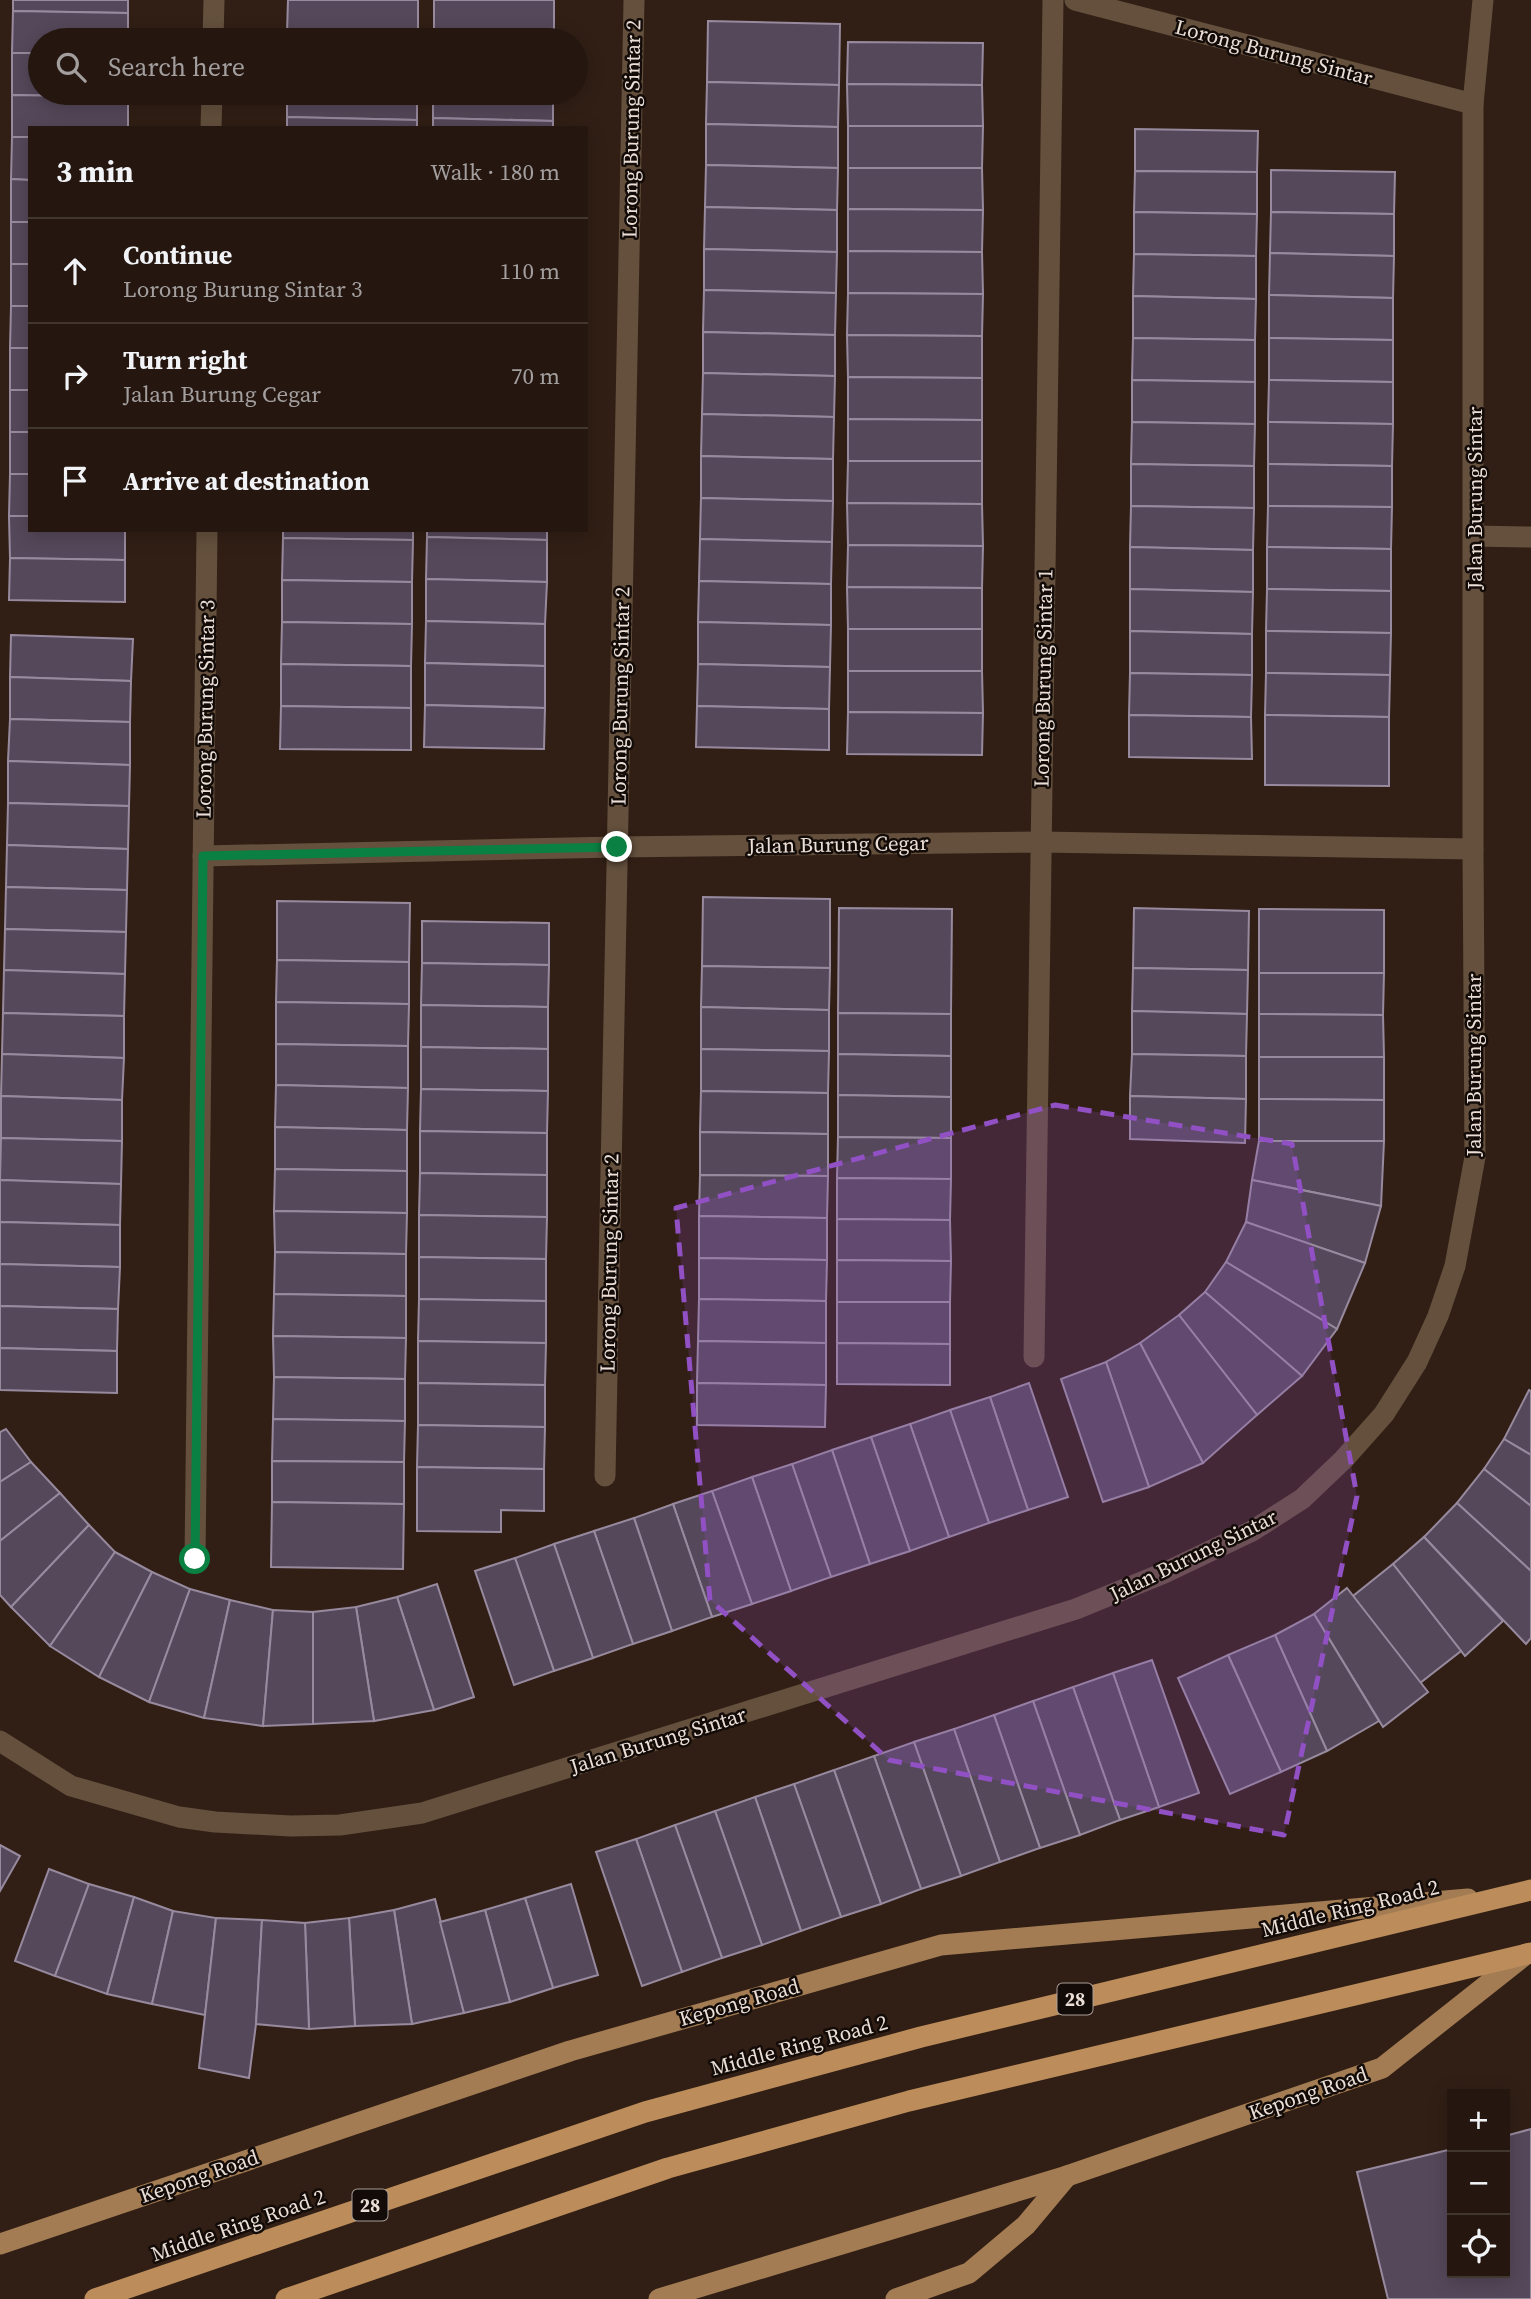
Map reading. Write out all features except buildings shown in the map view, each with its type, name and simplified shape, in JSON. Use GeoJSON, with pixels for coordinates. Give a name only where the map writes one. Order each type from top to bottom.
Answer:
{"type":"FeatureCollection","features":[{"type":"Feature","properties":{"kind":"highway","name":"Middle Ring Road 2"},"geometry":{"type":"LineString","coordinates":[[94,2299],[645,2112],[921,2036],[1531,1890]]}},
{"type":"Feature","properties":{"kind":"highway"},"geometry":{"type":"LineString","coordinates":[[286,2299],[668,2168],[922,2098],[1528,1954]]}},
{"type":"Feature","properties":{"kind":"main road","name":"Kepong Road"},"geometry":{"type":"LineString","coordinates":[[0,2244],[570,2051],[941,1945],[1506,1896]]}},
{"type":"Feature","properties":{"kind":"main road","name":"Kepong Road"},"geometry":{"type":"LineString","coordinates":[[659,2299],[1068,2176],[1382,2068],[1528,1954]]}},
{"type":"Feature","properties":{"kind":"main road"},"geometry":{"type":"LineString","coordinates":[[896,2299],[969,2273],[1026,2225],[1068,2176]]}},
{"type":"Feature","properties":{"kind":"street"},"geometry":{"type":"LineString","coordinates":[[213,28],[214,0]]}},
{"type":"Feature","properties":{"kind":"street","name":"Lorong Burung Sintar 2"},"geometry":{"type":"LineString","coordinates":[[605,1476],[634,0]]}},
{"type":"Feature","properties":{"kind":"street","name":"Lorong Burung Sintar 1"},"geometry":{"type":"LineString","coordinates":[[1034,1357],[1053,0]]}},
{"type":"Feature","properties":{"kind":"street","name":"Lorong Burung Sintar"},"geometry":{"type":"LineString","coordinates":[[1075,0],[1473,104]]}},
{"type":"Feature","properties":{"kind":"street","name":"Jalan Burung Sintar"},"geometry":{"type":"LineString","coordinates":[[0,1741],[71,1786],[179,1817],[215,1822],[340,1825],[422,1813],[1076,1609],[1164,1573],[1252,1531],[1302,1499],[1345,1459],[1384,1413],[1417,1362],[1438,1316],[1455,1266],[1475,1157],[1473,104],[1483,0]]}},
{"type":"Feature","properties":{"kind":"street"},"geometry":{"type":"LineString","coordinates":[[211,126],[212,105]]}},
{"type":"Feature","properties":{"kind":"street","name":"Lorong Burung Sintar 3"},"geometry":{"type":"LineString","coordinates":[[195,1559],[207,532]]}},
{"type":"Feature","properties":{"kind":"street"},"geometry":{"type":"LineString","coordinates":[[1474,536],[1531,537]]}},
{"type":"Feature","properties":{"kind":"street","name":"Jalan Burung Cegar"},"geometry":{"type":"LineString","coordinates":[[203,856],[1040,842],[1473,849]]}},
{"type":"Feature","properties":{"kind":"highlighted area"},"geometry":{"type":"Polygon","coordinates":[[[1055,1105],[1292,1144],[1357,1496],[1284,1835],[889,1760],[710,1600],[676,1208],[1055,1105]]]}},
{"type":"Feature","properties":{"kind":"route"},"geometry":{"type":"LineString","coordinates":[[195,1559],[203,856],[617,847]]}}]}
